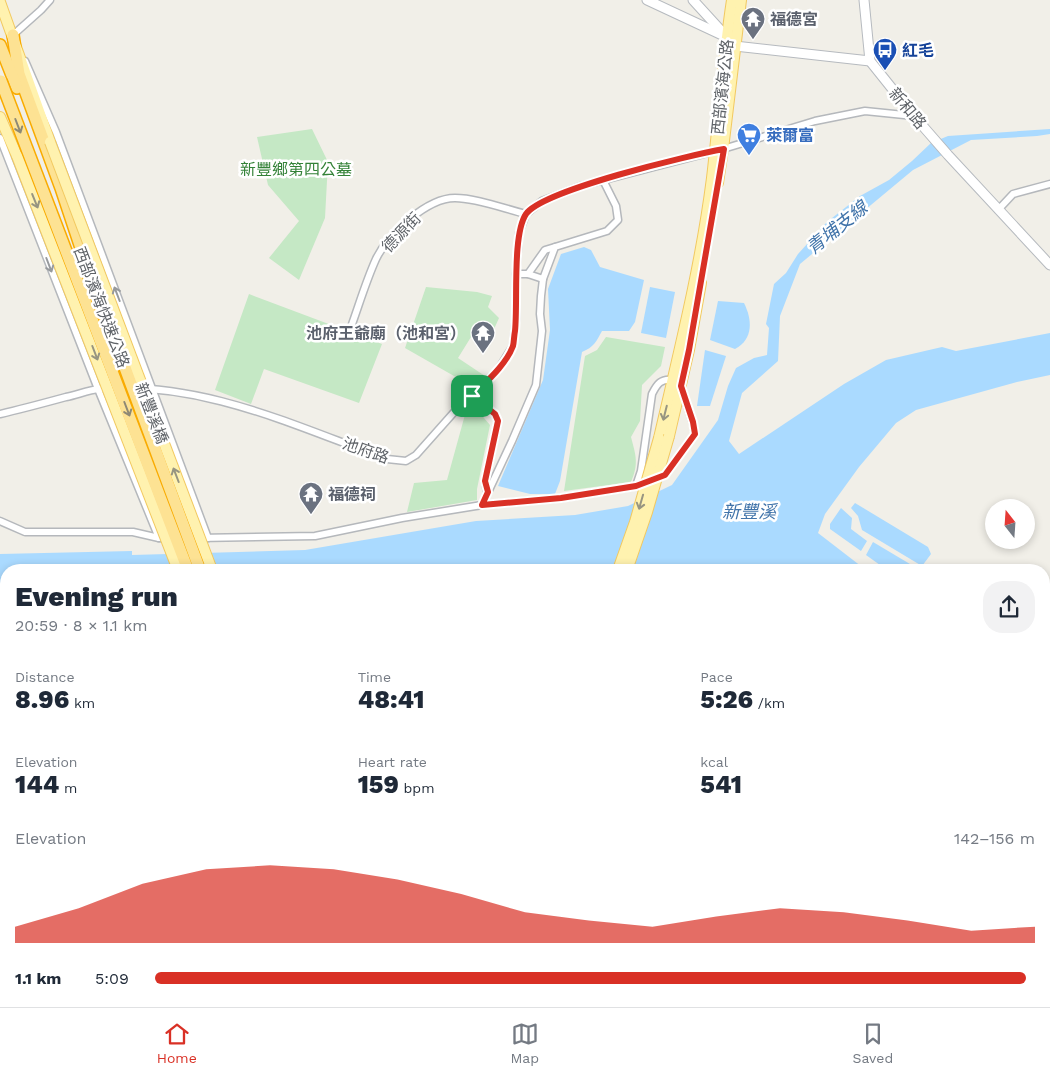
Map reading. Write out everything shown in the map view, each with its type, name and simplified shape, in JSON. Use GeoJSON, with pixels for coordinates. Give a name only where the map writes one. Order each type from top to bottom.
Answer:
{"type":"FeatureCollection","features":[{"type":"Feature","properties":{"kind":"highway"},"geometry":{"type":"LineString","coordinates":[[13,34],[19,74],[84,257]]}},
{"type":"Feature","properties":{"kind":"highway","name":"西部濱海快速公路"},"geometry":{"type":"LineString","coordinates":[[0,45],[84,257],[198,564]]}},
{"type":"Feature","properties":{"kind":"highway","name":"西部濱海快速公路"},"geometry":{"type":"LineString","coordinates":[[0,80],[186,564]]}},
{"type":"Feature","properties":{"kind":"main road","name":"西部濱海公路"},"geometry":{"type":"LineString","coordinates":[[719,150],[726,38],[732,0]]}},
{"type":"Feature","properties":{"kind":"main road","name":"西部濱海公路"},"geometry":{"type":"LineString","coordinates":[[664,437],[677,383],[689,350],[741,0]]}},
{"type":"Feature","properties":{"kind":"main road"},"geometry":{"type":"LineString","coordinates":[[0,2],[13,34]]}},
{"type":"Feature","properties":{"kind":"main road","name":"新豐溪橋"},"geometry":{"type":"LineString","coordinates":[[13,34],[50,142],[210,564]]}},
{"type":"Feature","properties":{"kind":"main road","name":"新豐溪橋"},"geometry":{"type":"LineString","coordinates":[[0,117],[17,156],[176,564]]}},
{"type":"Feature","properties":{"kind":"main road"},"geometry":{"type":"LineString","coordinates":[[620,564],[664,437]]}},
{"type":"Feature","properties":{"kind":"main road"},"geometry":{"type":"LineString","coordinates":[[629,564],[647,512],[664,437]]}},
{"type":"Feature","properties":{"kind":"street"},"geometry":{"type":"LineString","coordinates":[[50,0],[13,34],[35,80],[56,132],[208,538]]}},
{"type":"Feature","properties":{"kind":"street"},"geometry":{"type":"LineString","coordinates":[[647,0],[726,38]]}},
{"type":"Feature","properties":{"kind":"street"},"geometry":{"type":"LineString","coordinates":[[693,0],[735,46],[870,61],[864,0]]}},
{"type":"Feature","properties":{"kind":"street","name":"新和路"},"geometry":{"type":"LineString","coordinates":[[870,61],[929,134],[998,210]]}},
{"type":"Feature","properties":{"kind":"street"},"geometry":{"type":"LineString","coordinates":[[526,214],[542,201],[581,186],[719,150],[815,121],[865,111],[914,116]]}},
{"type":"Feature","properties":{"kind":"street"},"geometry":{"type":"LineString","coordinates":[[0,138],[98,389],[159,538]]}},
{"type":"Feature","properties":{"kind":"street"},"geometry":{"type":"LineString","coordinates":[[528,274],[545,250],[606,231],[618,220],[617,212],[603,180]]}},
{"type":"Feature","properties":{"kind":"street"},"geometry":{"type":"LineString","coordinates":[[1050,184],[1013,194],[998,210],[1050,265]]}},
{"type":"Feature","properties":{"kind":"street","name":"德源街"},"geometry":{"type":"LineString","coordinates":[[351,327],[377,258],[404,224],[421,210],[432,204],[453,198],[526,214]]}},
{"type":"Feature","properties":{"kind":"street","name":"池府路"},"geometry":{"type":"LineString","coordinates":[[0,414],[98,389],[152,389],[232,403],[387,459],[406,461],[416,455],[456,410],[498,370],[513,346],[516,318],[516,274],[519,232],[526,214]]}},
{"type":"Feature","properties":{"kind":"street"},"geometry":{"type":"LineString","coordinates":[[482,505],[536,385],[542,331],[540,314],[543,279],[555,247]]}},
{"type":"Feature","properties":{"kind":"street"},"geometry":{"type":"LineString","coordinates":[[516,274],[528,274],[543,279]]}},
{"type":"Feature","properties":{"kind":"street"},"geometry":{"type":"LineString","coordinates":[[0,521],[25,532],[133,532],[159,538],[315,536],[402,518],[482,505],[561,498],[636,486],[665,475],[695,434],[693,422],[677,383],[665,379],[657,383],[652,394],[641,471],[636,486]]}},
{"type":"Feature","properties":{"kind":"street"},"geometry":{"type":"LineString","coordinates":[[472,396],[495,414],[498,421],[485,481],[488,492]]}},
{"type":"Feature","properties":{"kind":"street"},"geometry":{"type":"LineString","coordinates":[[641,471],[654,480]]}},
{"type":"Feature","properties":{"kind":"street"},"geometry":{"type":"LineString","coordinates":[[150,516],[195,500]]}},
{"type":"Feature","properties":{"kind":"green space","name":"新豐鄉第四公墓"},"geometry":{"type":"Polygon","coordinates":[[[312,129],[328,162],[325,218],[299,280],[269,258],[299,221],[268,185],[257,137],[312,129]]]}},
{"type":"Feature","properties":{"kind":"green space"},"geometry":{"type":"Polygon","coordinates":[[[426,287],[477,292],[492,296],[488,307],[499,318],[490,338],[483,334],[477,341],[471,337],[458,358],[485,376],[466,397],[456,388],[461,380],[405,348],[426,287]]]}},
{"type":"Feature","properties":{"kind":"green space"},"geometry":{"type":"Polygon","coordinates":[[[249,294],[382,344],[359,403],[264,369],[251,404],[215,390],[249,294]]]}},
{"type":"Feature","properties":{"kind":"green space"},"geometry":{"type":"Polygon","coordinates":[[[606,337],[665,347],[661,366],[642,385],[640,421],[631,437],[635,455],[635,470],[631,482],[564,491],[585,356],[597,350],[606,337]]]}},
{"type":"Feature","properties":{"kind":"green space"},"geometry":{"type":"Polygon","coordinates":[[[472,404],[490,425],[477,489],[477,500],[407,512],[414,483],[447,480],[466,411],[472,404]]]}},
{"type":"Feature","properties":{"kind":"water","name":"新豐溪"},"geometry":{"type":"Polygon","coordinates":[[[1050,129],[1050,134],[1037,136],[971,140],[913,170],[800,264],[780,316],[778,361],[742,393],[729,441],[739,454],[844,384],[886,360],[942,347],[956,351],[1050,333],[1050,375],[1017,382],[916,410],[896,423],[859,467],[825,514],[818,533],[858,564],[0,564],[0,554],[132,551],[132,555],[305,550],[476,521],[575,515],[628,506],[672,485],[718,420],[728,386],[736,368],[754,358],[767,355],[769,328],[766,324],[774,284],[786,273],[798,254],[827,222],[860,196],[889,180],[931,143],[948,136],[1050,129]]]}},
{"type":"Feature","properties":{"kind":"water"},"geometry":{"type":"Polygon","coordinates":[[[584,247],[591,250],[600,267],[644,280],[635,322],[629,331],[602,331],[594,344],[582,352],[560,481],[555,494],[530,494],[498,486],[543,380],[550,330],[548,289],[561,254],[584,247]]]}},
{"type":"Feature","properties":{"kind":"water"},"geometry":{"type":"Polygon","coordinates":[[[650,287],[675,292],[666,338],[641,333],[650,287]]]}},
{"type":"Feature","properties":{"kind":"water"},"geometry":{"type":"Polygon","coordinates":[[[718,301],[744,303],[747,309],[750,328],[746,340],[735,349],[710,340],[718,301]]]}},
{"type":"Feature","properties":{"kind":"water"},"geometry":{"type":"Polygon","coordinates":[[[705,350],[726,356],[710,406],[697,406],[705,350]]]}},
{"type":"Feature","properties":{"kind":"water"},"geometry":{"type":"Polygon","coordinates":[[[855,503],[928,547],[931,554],[924,564],[919,564],[862,530],[858,516],[851,508],[855,503]]]}},
{"type":"Feature","properties":{"kind":"water"},"geometry":{"type":"Polygon","coordinates":[[[841,508],[852,518],[851,529],[867,541],[861,551],[830,529],[830,524],[841,508]]]}},
{"type":"Feature","properties":{"kind":"water"},"geometry":{"type":"Polygon","coordinates":[[[873,542],[910,564],[879,564],[866,555],[873,542]]]}},
{"type":"Feature","properties":{"kind":"place","name":"福德宮"},"geometry":{"type":"Point","coordinates":[753,40]}},
{"type":"Feature","properties":{"kind":"place","name":"紅毛"},"geometry":{"type":"Point","coordinates":[885,71]}},
{"type":"Feature","properties":{"kind":"place","name":"萊爾富"},"geometry":{"type":"Point","coordinates":[749,156]}},
{"type":"Feature","properties":{"kind":"place","name":"池府王爺廟（池和宮）"},"geometry":{"type":"Point","coordinates":[483,354]}},
{"type":"Feature","properties":{"kind":"place","name":"福德祠"},"geometry":{"type":"Point","coordinates":[311,515]}},
{"type":"Feature","properties":{"kind":"route"},"geometry":{"type":"LineString","coordinates":[[724,149],[681,386],[695,434],[665,475],[636,486],[561,498],[482,505],[488,492],[485,481],[498,421],[495,414],[472,396],[498,370],[513,346],[516,318],[516,274],[519,232],[526,214],[542,201],[581,186],[724,149]]}},
{"type":"Feature","properties":{"kind":"water label","name":"青埔支線"},"geometry":{"type":"Point","coordinates":[837,228]}}]}
